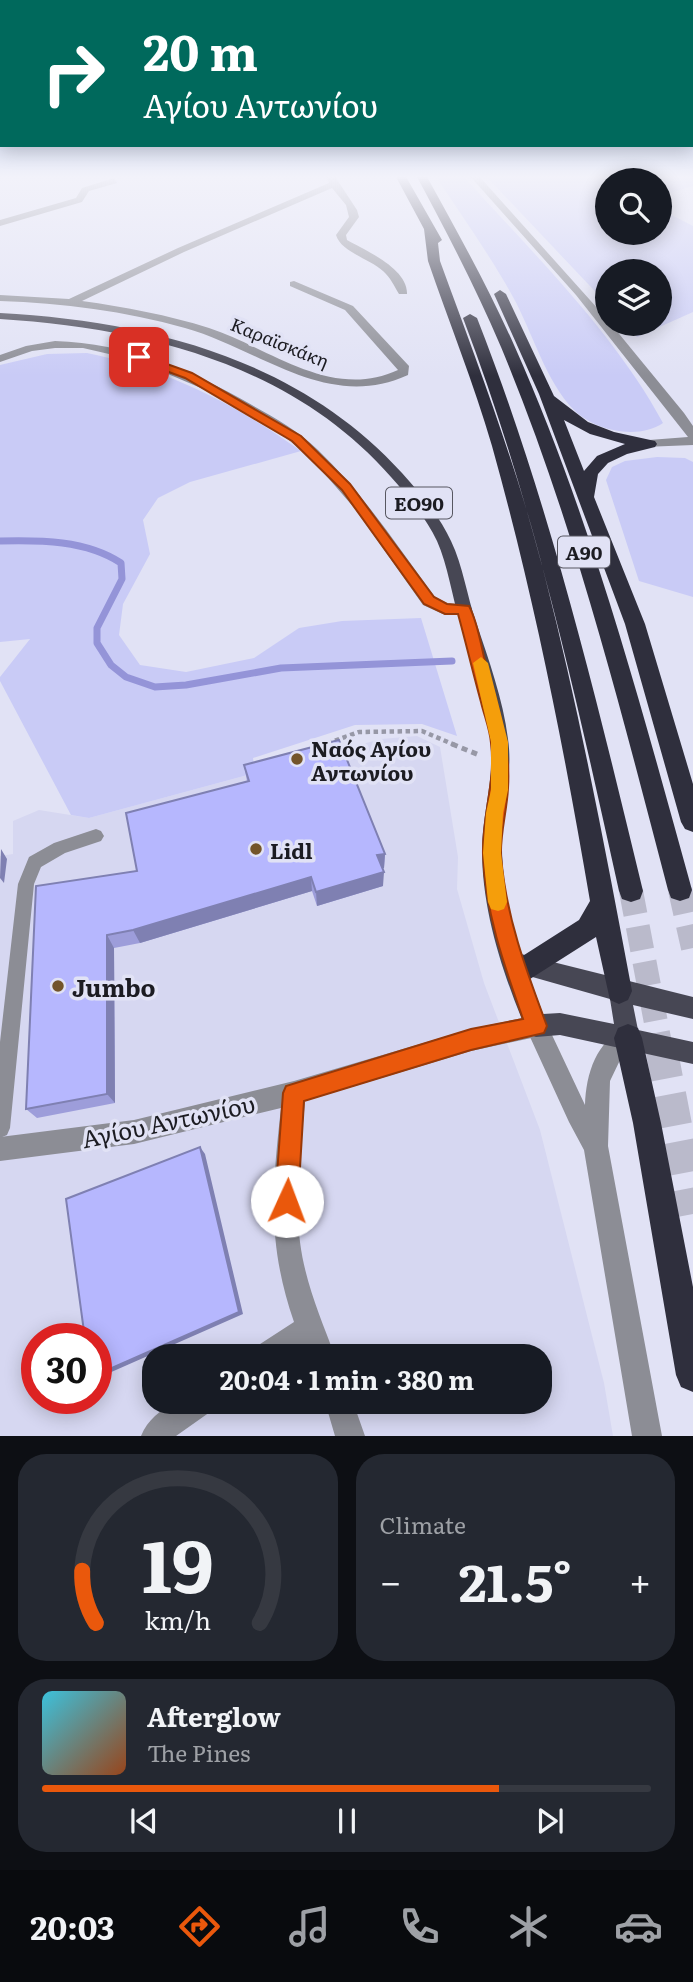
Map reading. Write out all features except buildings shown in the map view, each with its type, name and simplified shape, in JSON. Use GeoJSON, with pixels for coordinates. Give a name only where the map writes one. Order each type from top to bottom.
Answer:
{"type":"FeatureCollection","features":[{"type":"Feature","properties":{"kind":"highway"},"geometry":{"type":"LineString","coordinates":[[432,242],[434,261],[499,443],[536,576],[604,901],[619,992]]}},
{"type":"Feature","properties":{"kind":"highway","name":"Α90"},"geometry":{"type":"LineString","coordinates":[[436,242],[459,290],[501,397],[543,529],[565,609],[631,891]]}},
{"type":"Feature","properties":{"kind":"highway","name":"Α90"},"geometry":{"type":"LineString","coordinates":[[459,242],[531,398],[565,493],[603,610],[680,890]]}},
{"type":"Feature","properties":{"kind":"highway"},"geometry":{"type":"LineString","coordinates":[[465,242],[480,259],[497,288],[546,394],[590,503],[635,624],[693,822]]}},
{"type":"Feature","properties":{"kind":"highway"},"geometry":{"type":"LineString","coordinates":[[546,394],[573,420],[595,431],[649,444]]}},
{"type":"Feature","properties":{"kind":"highway"},"geometry":{"type":"LineString","coordinates":[[590,503],[586,486],[592,470],[605,457],[624,448],[649,444]]}},
{"type":"Feature","properties":{"kind":"highway"},"geometry":{"type":"LineString","coordinates":[[521,963],[587,928],[604,901]]}},
{"type":"Feature","properties":{"kind":"highway"},"geometry":{"type":"LineString","coordinates":[[628,1038],[647,1123],[693,1375]]}},
{"type":"Feature","properties":{"kind":"main road","name":"ΕΟ90"},"geometry":{"type":"LineString","coordinates":[[0,316],[105,325],[162,338],[260,375],[321,407],[360,437],[394,471],[421,505],[444,542],[488,690],[500,742],[500,790],[494,813],[492,853],[500,918],[521,963],[536,1026]]}},
{"type":"Feature","properties":{"kind":"main road"},"geometry":{"type":"LineString","coordinates":[[521,963],[619,992],[693,1008]]}},
{"type":"Feature","properties":{"kind":"main road"},"geometry":{"type":"LineString","coordinates":[[619,992],[628,1038]]}},
{"type":"Feature","properties":{"kind":"main road"},"geometry":{"type":"LineString","coordinates":[[536,1026],[560,1024],[693,1053]]}},
{"type":"Feature","properties":{"kind":"street"},"geometry":{"type":"LineString","coordinates":[[69,303],[198,242]]}},
{"type":"Feature","properties":{"kind":"street"},"geometry":{"type":"LineString","coordinates":[[343,242],[374,259],[397,277],[403,292]]}},
{"type":"Feature","properties":{"kind":"street"},"geometry":{"type":"LineString","coordinates":[[534,242],[580,293],[693,435]]}},
{"type":"Feature","properties":{"kind":"street","name":"Καραϊσκάκη"},"geometry":{"type":"LineString","coordinates":[[0,298],[69,303],[191,326],[244,345],[321,380],[349,384],[387,378],[404,372],[403,366],[349,307],[294,285]]}},
{"type":"Feature","properties":{"kind":"street"},"geometry":{"type":"LineString","coordinates":[[0,359],[30,348],[54,345],[85,346],[164,365],[231,398],[276,424],[314,453],[346,487],[429,601],[445,608],[464,609]]}},
{"type":"Feature","properties":{"kind":"street"},"geometry":{"type":"LineString","coordinates":[[649,444],[693,441]]}},
{"type":"Feature","properties":{"kind":"street"},"geometry":{"type":"LineString","coordinates":[[536,1026],[577,1114],[596,1146]]}},
{"type":"Feature","properties":{"kind":"street","name":"Αγίου Αντωνίου"},"geometry":{"type":"LineString","coordinates":[[0,1149],[134,1132],[293,1093],[471,1040],[536,1026]]}},
{"type":"Feature","properties":{"kind":"street"},"geometry":{"type":"LineString","coordinates":[[628,1038],[613,1050],[598,1079],[596,1146],[647,1436]]}},
{"type":"Feature","properties":{"kind":"street"},"geometry":{"type":"LineString","coordinates":[[293,1093],[287,1180],[287,1244],[309,1328],[316,1344]]}},
{"type":"Feature","properties":{"kind":"street"},"geometry":{"type":"LineString","coordinates":[[285,1344],[309,1328]]}},
{"type":"Feature","properties":{"kind":"street"},"geometry":{"type":"LineString","coordinates":[[156,1436],[182,1414]]}},
{"type":"Feature","properties":{"kind":"street"},"geometry":{"type":"LineString","coordinates":[[343,1414],[351,1436]]}},
{"type":"Feature","properties":{"kind":"lane"},"geometry":{"type":"LineString","coordinates":[[0,1128],[26,884],[36,862],[60,848],[96,836]]}},
{"type":"Feature","properties":{"kind":"path"},"geometry":{"type":"LineString","coordinates":[[307,750],[359,733],[422,731],[500,763]]}},
{"type":"Feature","properties":{"kind":"shaded area"},"geometry":{"type":"Polygon","coordinates":[[[480,242],[523,242],[595,324],[595,336],[605,336],[621,357],[663,423],[642,431],[617,431],[593,423],[574,410],[547,371],[504,281],[480,242]]]}},
{"type":"Feature","properties":{"kind":"shaded area"},"geometry":{"type":"Polygon","coordinates":[[[548,242],[672,245],[672,242],[693,242],[693,312],[672,321],[672,259],[595,259],[595,291],[548,242]]]}},
{"type":"Feature","properties":{"kind":"shaded area"},"geometry":{"type":"Polygon","coordinates":[[[87,353],[145,368],[199,390],[251,418],[301,451],[190,482],[158,498],[143,520],[150,554],[123,604],[119,635],[140,665],[186,672],[254,658],[299,628],[342,621],[421,618],[457,736],[422,724],[355,725],[253,758],[255,773],[89,818],[71,815],[0,681],[0,677],[30,639],[0,642],[0,365],[47,354],[87,353]]]}},
{"type":"Feature","properties":{"kind":"shaded area"},"geometry":{"type":"Polygon","coordinates":[[[657,457],[685,458],[693,462],[693,597],[639,581],[606,480],[612,467],[625,461],[657,457]]]}},
{"type":"Feature","properties":{"kind":"shaded area"},"geometry":{"type":"Polygon","coordinates":[[[417,736],[440,747],[458,857],[457,889],[484,983],[540,1130],[604,1383],[613,1436],[0,1436],[0,856],[13,854],[13,821],[39,810],[89,818],[381,739],[417,736]]]}},
{"type":"Feature","properties":{"kind":"waterway"},"geometry":{"type":"LineString","coordinates":[[0,541],[62,543],[93,550],[121,563],[122,579],[97,628],[97,643],[111,665],[126,677],[155,687],[186,685],[281,668],[452,661]]}},
{"type":"Feature","properties":{"kind":"tunnel"},"geometry":{"type":"LineString","coordinates":[[680,890],[693,948]]}},
{"type":"Feature","properties":{"kind":"tunnel"},"geometry":{"type":"LineString","coordinates":[[631,891],[661,1049]]}},
{"type":"Feature","properties":{"kind":"tunnel"},"geometry":{"type":"LineString","coordinates":[[661,1047],[693,1214]]}},
{"type":"Feature","properties":{"kind":"slow traffic"},"geometry":{"type":"LineString","coordinates":[[481,663],[500,742],[500,790],[494,813],[492,853],[498,902]]}},
{"type":"Feature","properties":{"kind":"place","name":"Ναός Αγίου Αντωνίου"},"geometry":{"type":"Point","coordinates":[297,759]}},
{"type":"Feature","properties":{"kind":"place","name":"Lidl"},"geometry":{"type":"Point","coordinates":[256,849]}},
{"type":"Feature","properties":{"kind":"place","name":"Jumbo"},"geometry":{"type":"Point","coordinates":[58,986]}},
{"type":"Feature","properties":{"kind":"route"},"geometry":{"type":"LineString","coordinates":[[139,357],[164,365],[231,398],[296,438],[346,487],[429,601],[445,608],[464,609],[500,742],[500,790],[494,813],[492,853],[496,888],[500,918],[512,961],[536,1026],[471,1040],[293,1093],[287,1201]]}}]}
